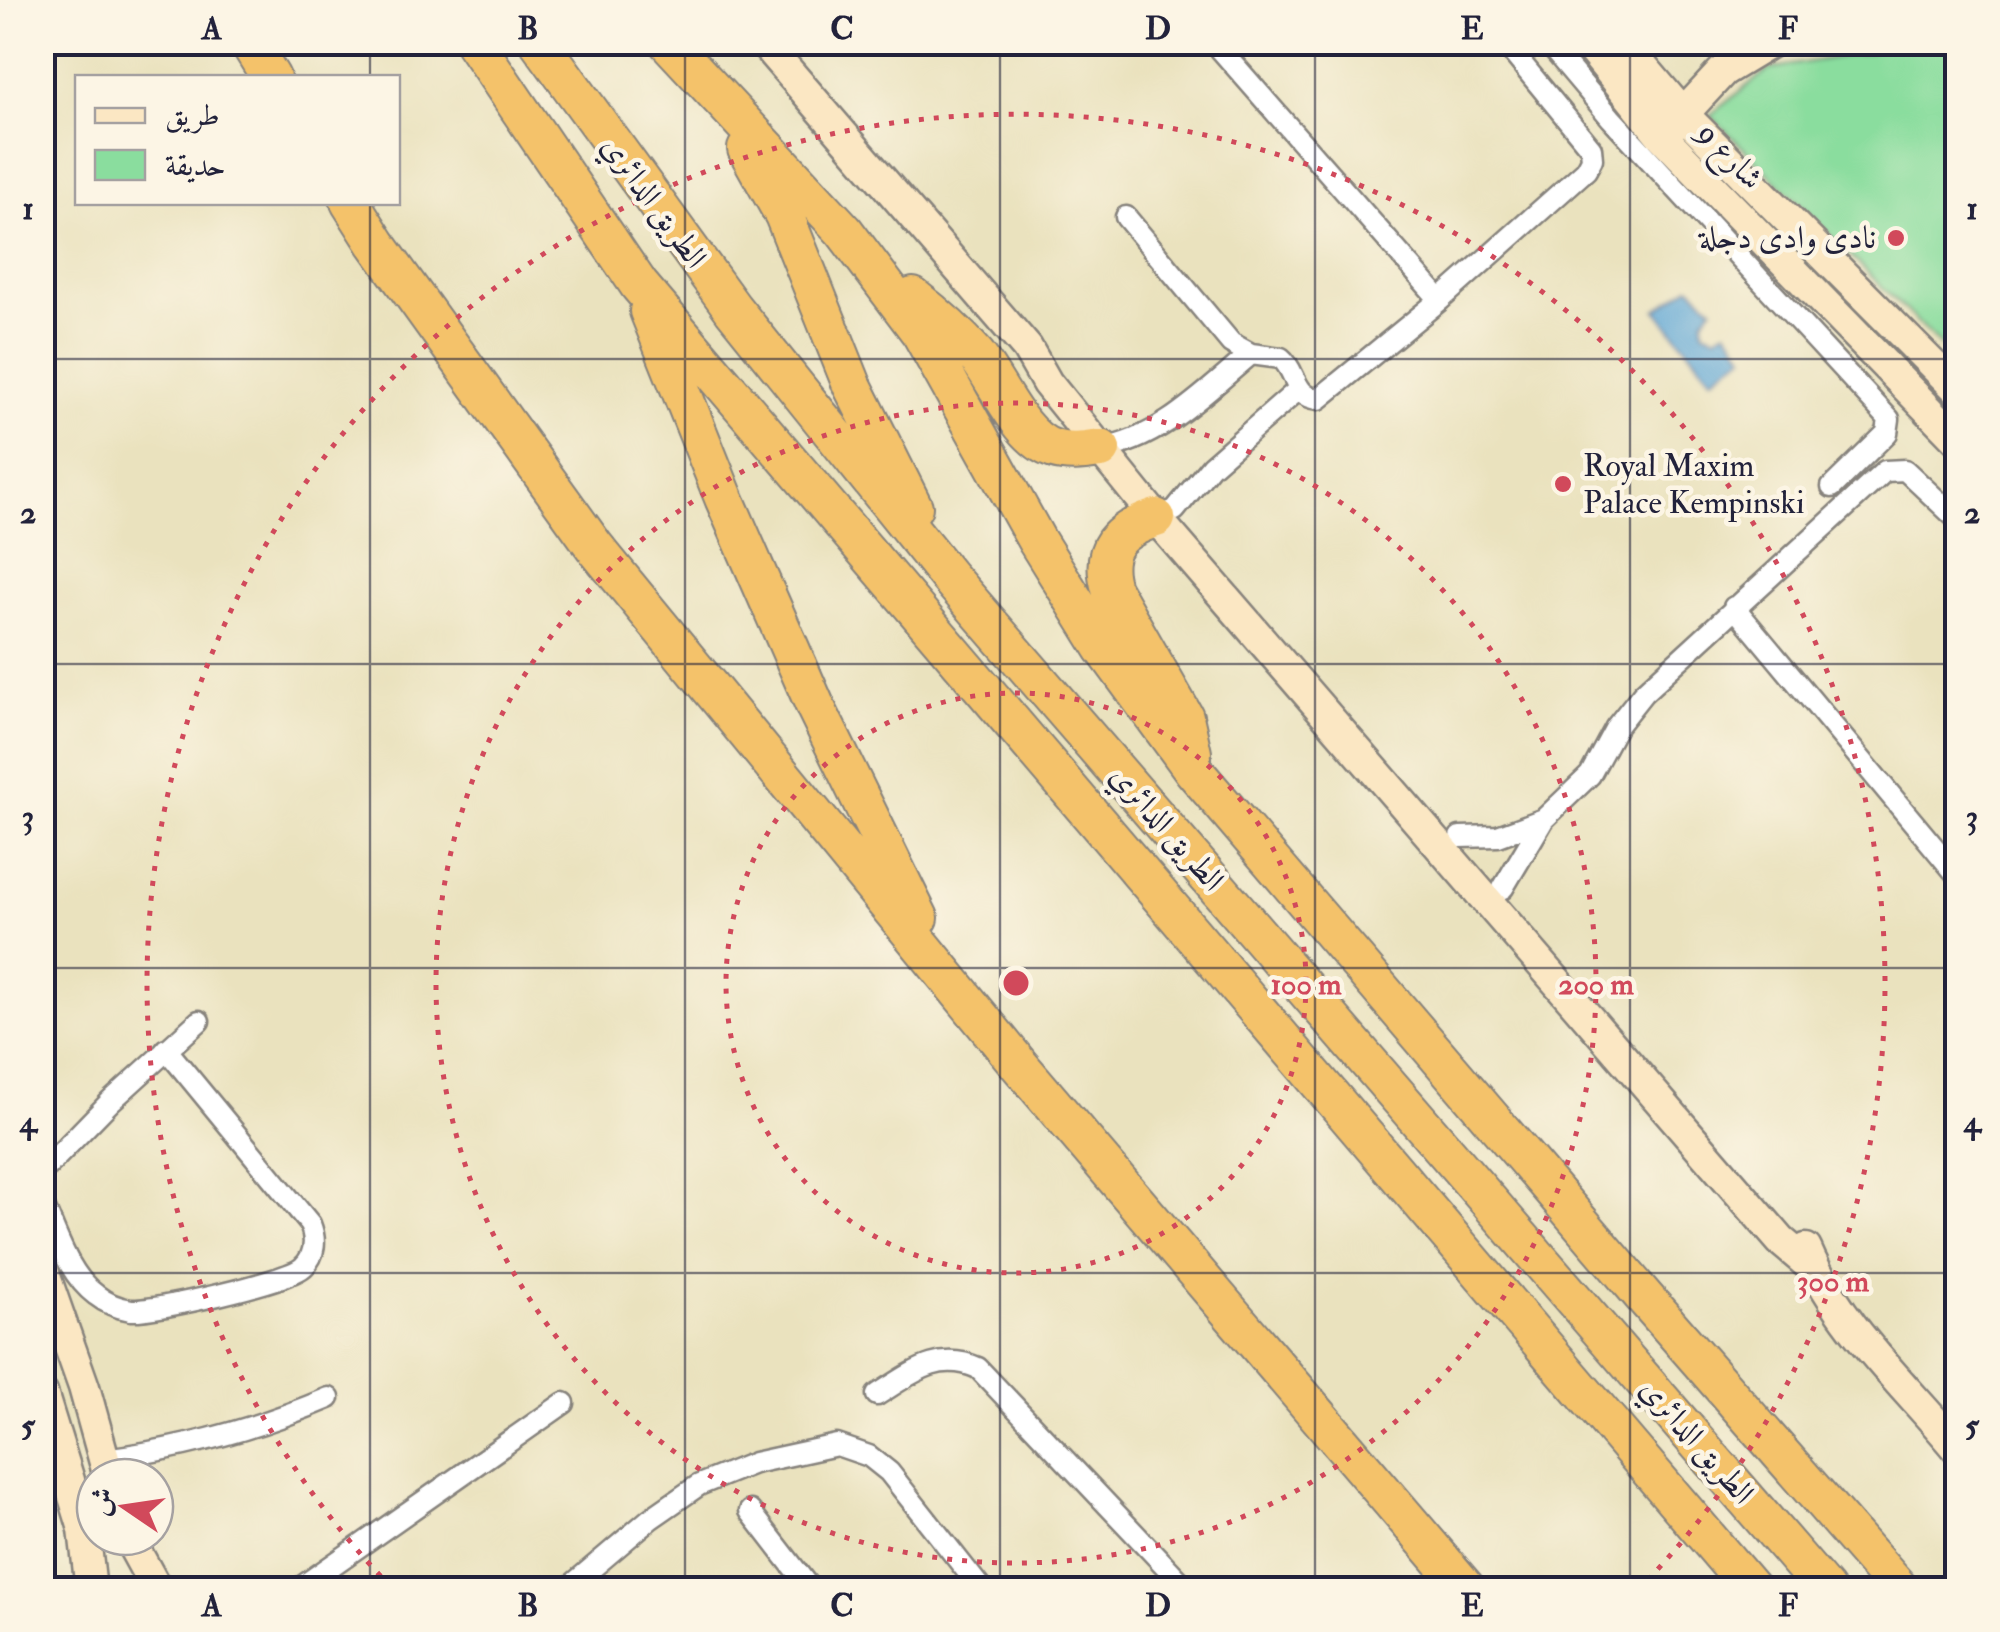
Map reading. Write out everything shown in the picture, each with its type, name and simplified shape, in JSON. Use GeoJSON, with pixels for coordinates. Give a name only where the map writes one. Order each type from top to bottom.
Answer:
{"type":"FeatureCollection","features":[{"type":"Feature","properties":{"kind":"highway"},"geometry":{"type":"LineString","coordinates":[[249,42],[269,75]]}},
{"type":"Feature","properties":{"kind":"highway","name":"الطريق الدائري"},"geometry":{"type":"LineString","coordinates":[[474,42],[639,285],[1752,1590]]}},
{"type":"Feature","properties":{"kind":"highway","name":"الطريق الدائري"},"geometry":{"type":"LineString","coordinates":[[539,42],[733,310],[948,576],[1824,1590]]}},
{"type":"Feature","properties":{"kind":"highway","name":"الطريق الدائري"},"geometry":{"type":"LineString","coordinates":[[668,42],[874,268],[921,332],[1038,540],[1104,647],[1194,770],[1900,1590]]}},
{"type":"Feature","properties":{"kind":"highway"},"geometry":{"type":"LineString","coordinates":[[709,86],[784,215],[852,385],[948,576]]}},
{"type":"Feature","properties":{"kind":"highway"},"geometry":{"type":"LineString","coordinates":[[352,205],[594,546],[953,984],[1467,1590]]}},
{"type":"Feature","properties":{"kind":"highway"},"geometry":{"type":"LineString","coordinates":[[874,268],[928,309],[977,356],[1021,422],[1040,442],[1069,452],[1109,448]]}},
{"type":"Feature","properties":{"kind":"highway"},"geometry":{"type":"LineString","coordinates":[[639,285],[724,498],[816,708],[953,984]]}},
{"type":"Feature","properties":{"kind":"highway"},"geometry":{"type":"LineString","coordinates":[[1166,514],[1139,523],[1115,541],[1105,570],[1111,589],[1190,730],[1194,770]]}},
{"type":"Feature","properties":{"kind":"street"},"geometry":{"type":"LineString","coordinates":[[763,42],[1027,348],[1047,383],[1109,448],[1452,842],[1781,1241],[1813,1268],[1870,1348],[1958,1449]]}},
{"type":"Feature","properties":{"kind":"street"},"geometry":{"type":"LineString","coordinates":[[1214,42],[1440,300]]}},
{"type":"Feature","properties":{"kind":"street"},"geometry":{"type":"LineString","coordinates":[[1126,217],[1231,343],[1251,354],[1281,358],[1300,389],[1314,399],[1323,396],[1578,181],[1592,159],[1584,138],[1504,42]]}},
{"type":"Feature","properties":{"kind":"street"},"geometry":{"type":"LineString","coordinates":[[1547,42],[1611,118],[1889,419],[1887,433],[1832,487]]}},
{"type":"Feature","properties":{"kind":"street","name":"شارع 9"},"geometry":{"type":"LineString","coordinates":[[1586,42],[1958,390]]}},
{"type":"Feature","properties":{"kind":"street","name":"شارع 9"},"geometry":{"type":"LineString","coordinates":[[1622,42],[1672,125],[1958,440]]}},
{"type":"Feature","properties":{"kind":"street"},"geometry":{"type":"LineString","coordinates":[[1672,125],[1723,71],[1772,42]]}},
{"type":"Feature","properties":{"kind":"street"},"geometry":{"type":"LineString","coordinates":[[1109,448],[1161,428],[1251,354]]}},
{"type":"Feature","properties":{"kind":"street"},"geometry":{"type":"LineString","coordinates":[[1166,514],[1211,466],[1300,389]]}},
{"type":"Feature","properties":{"kind":"street"},"geometry":{"type":"LineString","coordinates":[[1503,888],[1544,819],[1590,775],[1616,727],[1644,693],[1884,471],[1905,470],[1958,520]]}},
{"type":"Feature","properties":{"kind":"street"},"geometry":{"type":"LineString","coordinates":[[1734,607],[1958,876]]}},
{"type":"Feature","properties":{"kind":"street"},"geometry":{"type":"LineString","coordinates":[[1452,842],[1498,836],[1544,819]]}},
{"type":"Feature","properties":{"kind":"street"},"geometry":{"type":"LineString","coordinates":[[1452,842],[1503,888],[1549,948],[1795,1232],[1813,1268]]}},
{"type":"Feature","properties":{"kind":"street"},"geometry":{"type":"LineString","coordinates":[[42,1172],[199,1021]]}},
{"type":"Feature","properties":{"kind":"street"},"geometry":{"type":"LineString","coordinates":[[42,1202],[82,1283],[99,1298],[120,1308],[155,1308],[240,1288],[290,1275],[308,1261],[314,1246],[310,1224],[166,1049]]}},
{"type":"Feature","properties":{"kind":"street"},"geometry":{"type":"LineString","coordinates":[[42,1268],[84,1387],[103,1457]]}},
{"type":"Feature","properties":{"kind":"street"},"geometry":{"type":"LineString","coordinates":[[878,1395],[930,1363],[956,1360],[978,1368],[1188,1590]]}},
{"type":"Feature","properties":{"kind":"street"},"geometry":{"type":"LineString","coordinates":[[42,1393],[84,1529],[91,1590]]}},
{"type":"Feature","properties":{"kind":"street"},"geometry":{"type":"LineString","coordinates":[[147,1457],[256,1426],[329,1398]]}},
{"type":"Feature","properties":{"kind":"street"},"geometry":{"type":"LineString","coordinates":[[298,1590],[564,1404]]}},
{"type":"Feature","properties":{"kind":"street"},"geometry":{"type":"LineString","coordinates":[[566,1590],[650,1519],[700,1485],[754,1463],[837,1445],[868,1456],[889,1472],[982,1590]]}},
{"type":"Feature","properties":{"kind":"street"},"geometry":{"type":"LineString","coordinates":[[750,1512],[811,1590]]}},
{"type":"Feature","properties":{"kind":"street"},"geometry":{"type":"LineString","coordinates":[[139,1557],[157,1590]]}},
{"type":"Feature","properties":{"kind":"green space","name":"نادى وادى دجلة"},"geometry":{"type":"Polygon","coordinates":[[[1919,43],[1957,43],[1957,362],[1710,115],[1769,69],[1919,43]]]}},
{"type":"Feature","properties":{"kind":"water"},"geometry":{"type":"Polygon","coordinates":[[[1690,286],[1713,307],[1703,319],[1703,331],[1715,336],[1727,330],[1745,355],[1712,378],[1656,310],[1690,286]]]}},
{"type":"Feature","properties":{"kind":"place","name":"نادى وادى دجلة"},"geometry":{"type":"Point","coordinates":[1896,238]}},
{"type":"Feature","properties":{"kind":"place","name":"Royal Maxim Palace Kempinski"},"geometry":{"type":"Point","coordinates":[1563,484]}}]}
